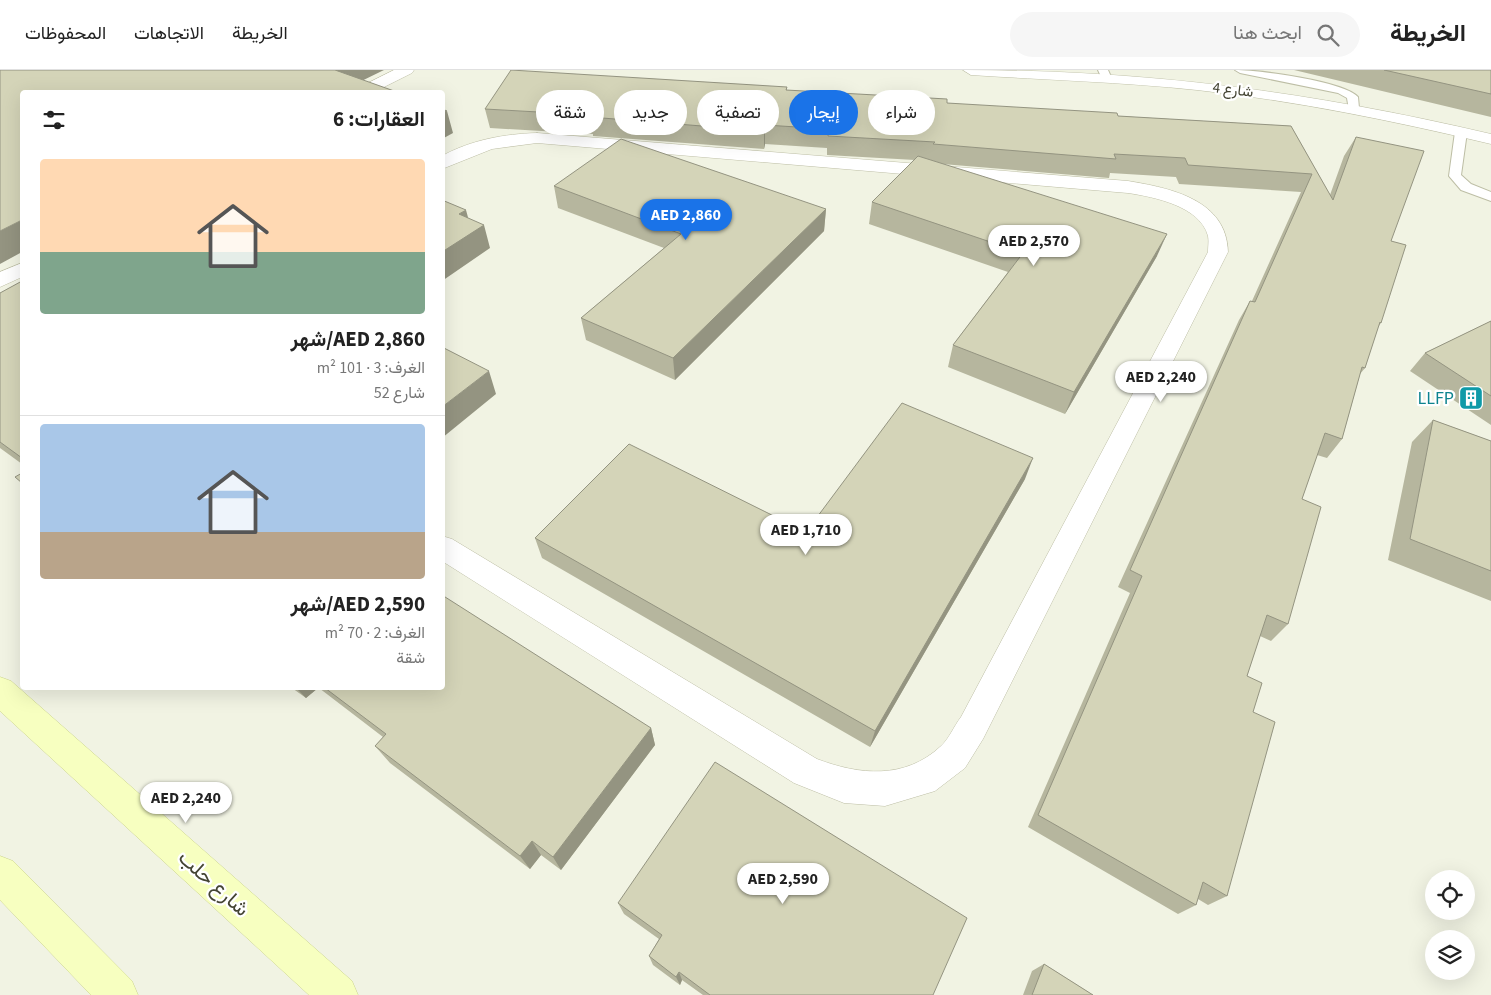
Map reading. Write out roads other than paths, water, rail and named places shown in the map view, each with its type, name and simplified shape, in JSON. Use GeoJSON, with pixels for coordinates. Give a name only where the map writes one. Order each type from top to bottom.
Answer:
{"type":"FeatureCollection","features":[{"type":"Feature","properties":{"kind":"street"},"geometry":{"type":"LineString","coordinates":[[366,90],[404,70]]}},
{"type":"Feature","properties":{"kind":"street","name":"شارع 4"},"geometry":{"type":"LineString","coordinates":[[971,70],[1105,74],[1226,88],[1353,108],[1491,139]]}},
{"type":"Feature","properties":{"kind":"street"},"geometry":{"type":"LineString","coordinates":[[445,162],[473,148],[493,142],[538,138],[1128,186],[1161,193],[1191,206],[1212,224],[1220,242],[1218,252],[972,728],[953,757],[923,779],[885,789],[844,786],[806,771],[445,549]]}},
{"type":"Feature","properties":{"kind":"street"},"geometry":{"type":"LineString","coordinates":[[0,281],[20,270]]}},
{"type":"Feature","properties":{"kind":"street","name":"شارع حلب"},"geometry":{"type":"LineString","coordinates":[[0,691],[338,995]]}},
{"type":"Feature","properties":{"kind":"street"},"geometry":{"type":"LineString","coordinates":[[0,874],[118,995]]}},
{"type":"Feature","properties":{"kind":"lane"},"geometry":{"type":"LineString","coordinates":[[1240,70],[1341,90],[1352,96],[1353,108]]}},
{"type":"Feature","properties":{"kind":"lane"},"geometry":{"type":"LineString","coordinates":[[1461,132],[1455,176],[1466,187],[1491,197]]}},
{"type":"Feature","properties":{"kind":"place","name":"LLFP"},"geometry":{"type":"Point","coordinates":[1471,398]}}]}
